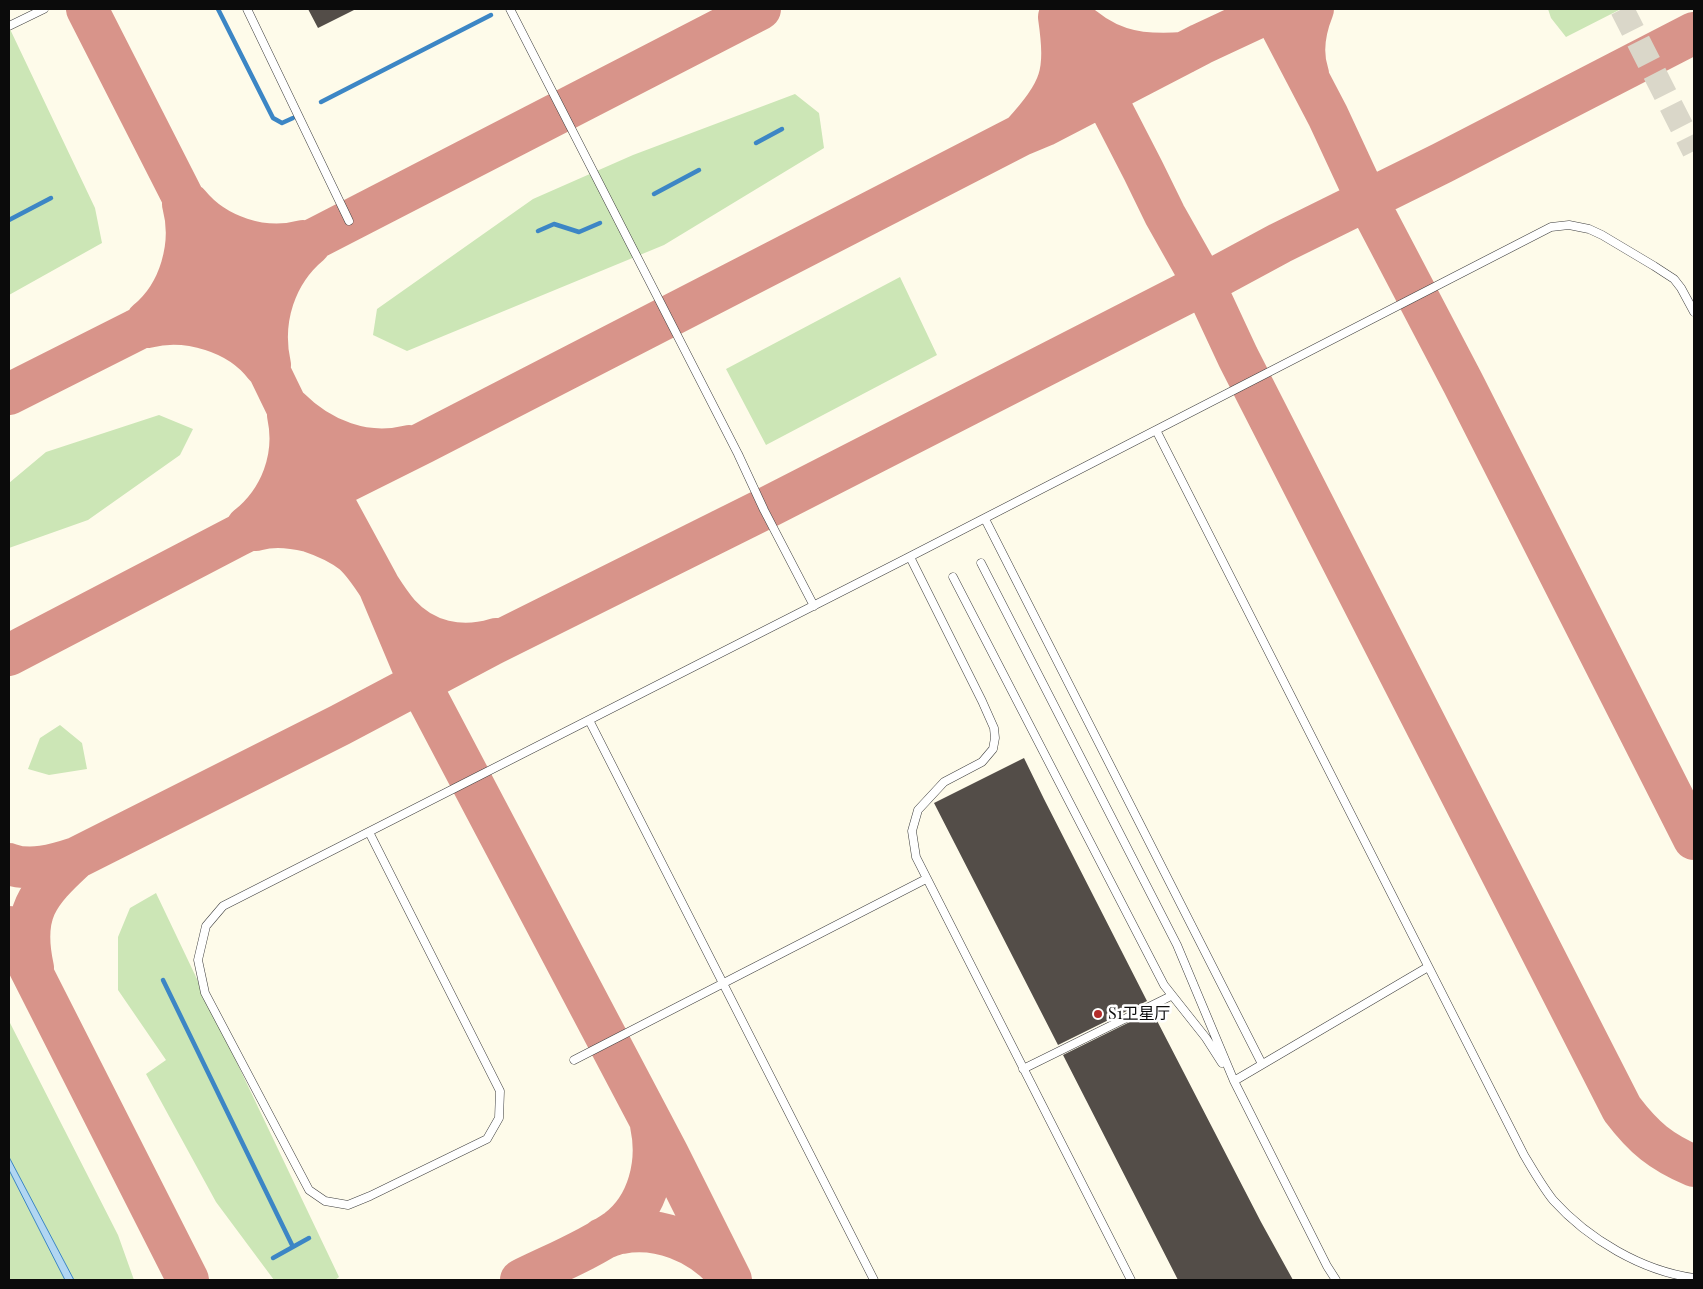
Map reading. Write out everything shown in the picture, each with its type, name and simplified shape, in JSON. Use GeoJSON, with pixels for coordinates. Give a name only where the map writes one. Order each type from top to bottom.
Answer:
{"type":"FeatureCollection","features":[{"type":"Feature","properties":{"kind":"lane"},"geometry":{"type":"LineString","coordinates":[[9,26],[44,9]]}},
{"type":"Feature","properties":{"kind":"lane"},"geometry":{"type":"LineString","coordinates":[[247,9],[349,221]]}},
{"type":"Feature","properties":{"kind":"lane"},"geometry":{"type":"LineString","coordinates":[[510,9],[814,606]]}},
{"type":"Feature","properties":{"kind":"lane"},"geometry":{"type":"LineString","coordinates":[[369,832],[500,1091],[499,1118],[487,1139],[348,1205],[324,1201],[309,1190],[205,993],[198,960],[206,926],[223,906],[1157,432],[1552,227],[1569,225],[1589,229],[1602,235],[1666,273],[1681,288],[1694,309]]}},
{"type":"Feature","properties":{"kind":"lane"},"geometry":{"type":"LineString","coordinates":[[1157,432],[1524,1155],[1552,1199],[1577,1224],[1627,1256],[1656,1268],[1694,1278]]}},
{"type":"Feature","properties":{"kind":"lane"},"geometry":{"type":"LineString","coordinates":[[985,519],[1262,1064]]}},
{"type":"Feature","properties":{"kind":"lane"},"geometry":{"type":"LineString","coordinates":[[910,557],[982,701],[994,728],[995,738],[994,748],[982,762],[944,782],[918,810],[912,831],[916,857],[1131,1280]]}},
{"type":"Feature","properties":{"kind":"lane"},"geometry":{"type":"LineString","coordinates":[[981,563],[1177,945],[1234,1081],[1327,1266],[1336,1280]]}},
{"type":"Feature","properties":{"kind":"lane"},"geometry":{"type":"LineString","coordinates":[[953,577],[1148,955],[1171,996],[1206,1038],[1234,1081]]}},
{"type":"Feature","properties":{"kind":"lane"},"geometry":{"type":"LineString","coordinates":[[589,720],[874,1280]]}},
{"type":"Feature","properties":{"kind":"lane"},"geometry":{"type":"LineString","coordinates":[[574,1060],[926,879]]}},
{"type":"Feature","properties":{"kind":"lane"},"geometry":{"type":"LineString","coordinates":[[1234,1081],[1428,967]]}},
{"type":"Feature","properties":{"kind":"lane"},"geometry":{"type":"LineString","coordinates":[[1024,1069],[1171,996]]}},
{"type":"Feature","properties":{"kind":"green space"},"geometry":{"type":"Polygon","coordinates":[[[1548,9],[1621,9],[1566,37],[1551,18],[1548,9]]]}},
{"type":"Feature","properties":{"kind":"green space"},"geometry":{"type":"Polygon","coordinates":[[[9,27],[95,208],[102,243],[9,295],[9,27]]]}},
{"type":"Feature","properties":{"kind":"green space"},"geometry":{"type":"Polygon","coordinates":[[[795,94],[819,113],[824,148],[664,245],[407,351],[373,335],[377,309],[533,199],[633,155],[795,94]]]}},
{"type":"Feature","properties":{"kind":"green space"},"geometry":{"type":"Polygon","coordinates":[[[900,277],[937,355],[766,445],[726,369],[900,277]]]}},
{"type":"Feature","properties":{"kind":"green space"},"geometry":{"type":"Polygon","coordinates":[[[159,415],[193,429],[180,455],[88,520],[9,548],[9,483],[46,452],[159,415]]]}},
{"type":"Feature","properties":{"kind":"green space"},"geometry":{"type":"Polygon","coordinates":[[[60,725],[82,743],[87,769],[49,775],[28,769],[40,738],[60,725]]]}},
{"type":"Feature","properties":{"kind":"green space"},"geometry":{"type":"Polygon","coordinates":[[[156,893],[339,1277],[335,1280],[274,1280],[216,1202],[146,1074],[166,1060],[118,990],[118,937],[130,908],[156,893]]]}},
{"type":"Feature","properties":{"kind":"green space"},"geometry":{"type":"Polygon","coordinates":[[[9,1021],[118,1235],[134,1280],[9,1280],[9,1021]]]}},
{"type":"Feature","properties":{"kind":"water"},"geometry":{"type":"Polygon","coordinates":[[[9,1157],[74,1280],[65,1280],[9,1170],[9,1157]]]}},
{"type":"Feature","properties":{"kind":"building"},"geometry":{"type":"Polygon","coordinates":[[[308,9],[356,9],[318,28],[308,9]]]}},
{"type":"Feature","properties":{"kind":"building"},"geometry":{"type":"Polygon","coordinates":[[[1024,758],[1147,1001],[1058,1045],[934,803],[1024,758]]]}},
{"type":"Feature","properties":{"kind":"building"},"geometry":{"type":"Polygon","coordinates":[[[1152,1011],[1293,1280],[1178,1280],[1063,1055],[1152,1011]]]}},
{"type":"Feature","properties":{"kind":"waterway"},"geometry":{"type":"LineString","coordinates":[[218,9],[273,118],[282,123],[293,118]]}},
{"type":"Feature","properties":{"kind":"waterway"},"geometry":{"type":"LineString","coordinates":[[321,102],[491,15]]}},
{"type":"Feature","properties":{"kind":"waterway"},"geometry":{"type":"LineString","coordinates":[[756,143],[782,129]]}},
{"type":"Feature","properties":{"kind":"waterway"},"geometry":{"type":"LineString","coordinates":[[654,194],[699,170]]}},
{"type":"Feature","properties":{"kind":"waterway"},"geometry":{"type":"LineString","coordinates":[[9,220],[51,198]]}},
{"type":"Feature","properties":{"kind":"waterway"},"geometry":{"type":"LineString","coordinates":[[538,231],[554,224],[579,232],[600,223]]}},
{"type":"Feature","properties":{"kind":"waterway"},"geometry":{"type":"LineString","coordinates":[[163,980],[293,1247]]}},
{"type":"Feature","properties":{"kind":"waterway"},"geometry":{"type":"LineString","coordinates":[[273,1258],[309,1238]]}},
{"type":"Feature","properties":{"kind":"taxiway"},"geometry":{"type":"LineString","coordinates":[[87,9],[226,282],[328,492],[378,584],[420,684],[668,1154],[731,1280]]}},
{"type":"Feature","properties":{"kind":"taxiway"},"geometry":{"type":"LineString","coordinates":[[9,394],[760,9]]}},
{"type":"Feature","properties":{"kind":"taxiway"},"geometry":{"type":"LineString","coordinates":[[1060,9],[1165,215],[1204,284],[1238,357],[1622,1109],[1654,1143],[1694,1166]]}},
{"type":"Feature","properties":{"kind":"taxiway"},"geometry":{"type":"LineString","coordinates":[[1272,9],[1328,116],[1367,200],[1463,383],[1694,839]]}},
{"type":"Feature","properties":{"kind":"taxiway"},"geometry":{"type":"LineString","coordinates":[[9,655],[237,536],[423,443],[1021,135],[1045,125],[1201,44],[1276,9]]}},
{"type":"Feature","properties":{"kind":"taxiway"},"geometry":{"type":"LineString","coordinates":[[1308,74],[1304,49],[1313,9]]}},
{"type":"Feature","properties":{"kind":"taxiway"},"geometry":{"type":"LineString","coordinates":[[1067,13],[1093,35],[1120,48],[1150,54],[1184,53]]}},
{"type":"Feature","properties":{"kind":"taxiway"},"geometry":{"type":"LineString","coordinates":[[1023,133],[1046,105],[1054,93],[1059,80],[1062,53],[1059,17]]}},
{"type":"Feature","properties":{"kind":"taxiway"},"geometry":{"type":"LineString","coordinates":[[9,864],[34,867],[51,865],[76,858],[340,725],[493,644],[768,507],[1204,284],[1280,243],[1442,163],[1694,33]]}},
{"type":"Feature","properties":{"kind":"taxiway"},"geometry":{"type":"LineString","coordinates":[[147,321],[168,297],[182,268],[187,236],[183,204]]}},
{"type":"Feature","properties":{"kind":"taxiway"},"geometry":{"type":"LineString","coordinates":[[189,204],[212,225],[241,239],[256,243],[272,244],[288,244],[303,241]]}},
{"type":"Feature","properties":{"kind":"taxiway"},"geometry":{"type":"LineString","coordinates":[[270,365],[267,331],[273,298],[279,283],[288,269],[310,244]]}},
{"type":"Feature","properties":{"kind":"taxiway"},"geometry":{"type":"LineString","coordinates":[[147,327],[179,324],[212,330],[241,344],[265,366]]}},
{"type":"Feature","properties":{"kind":"taxiway"},"geometry":{"type":"LineString","coordinates":[[289,408],[315,429],[344,443],[376,449],[393,449],[409,446]]}},
{"type":"Feature","properties":{"kind":"taxiway"},"geometry":{"type":"LineString","coordinates":[[247,527],[269,504],[284,477],[290,446],[288,415]]}},
{"type":"Feature","properties":{"kind":"taxiway"},"geometry":{"type":"LineString","coordinates":[[256,530],[275,527],[309,531],[343,546],[353,553],[366,567],[399,614],[409,624],[431,637],[444,641],[470,644],[496,639]]}},
{"type":"Feature","properties":{"kind":"taxiway"},"geometry":{"type":"LineString","coordinates":[[33,968],[29,933],[35,906],[51,883],[76,858]]}},
{"type":"Feature","properties":{"kind":"taxiway"},"geometry":{"type":"LineString","coordinates":[[9,927],[188,1280]]}},
{"type":"Feature","properties":{"kind":"taxiway"},"geometry":{"type":"LineString","coordinates":[[521,1280],[594,1244],[617,1230],[628,1220],[637,1209],[649,1182],[654,1154],[651,1125]]}},
{"type":"Feature","properties":{"kind":"taxiway"},"geometry":{"type":"LineString","coordinates":[[602,1239],[618,1233],[635,1231],[663,1234],[677,1238],[702,1251],[724,1270]]}},
{"type":"Feature","properties":{"kind":"tunnel"},"geometry":{"type":"LineString","coordinates":[[1622,9],[1694,151]]}},
{"type":"Feature","properties":{"kind":"place","name":"S1卫星厅"},"geometry":{"type":"Point","coordinates":[1098,1014]}}]}
